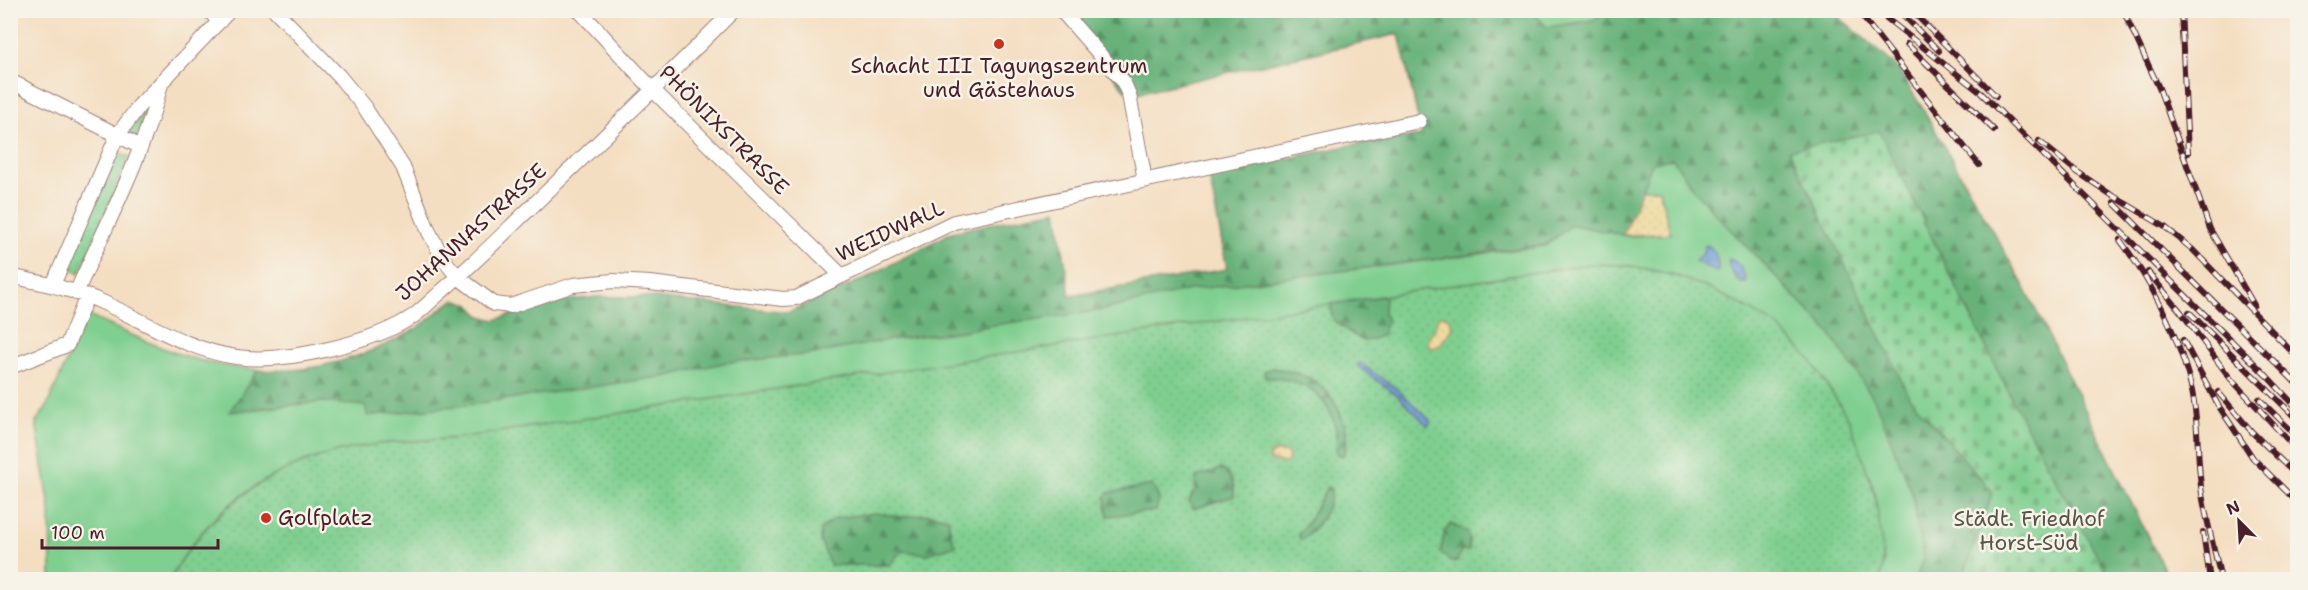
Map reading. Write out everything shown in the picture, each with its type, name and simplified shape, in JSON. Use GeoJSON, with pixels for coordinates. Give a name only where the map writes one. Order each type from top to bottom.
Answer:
{"type":"FeatureCollection","features":[{"type":"Feature","properties":{"kind":"street"},"geometry":{"type":"LineString","coordinates":[[208,10],[220,21]]}},
{"type":"Feature","properties":{"kind":"street"},"geometry":{"type":"LineString","coordinates":[[53,285],[117,136],[139,106],[230,10]]}},
{"type":"Feature","properties":{"kind":"street","name":"WEIDWALL"},"geometry":{"type":"LineString","coordinates":[[275,10],[339,76],[377,124],[403,167],[429,232],[444,260],[458,277],[494,304],[512,306],[573,285],[613,281],[650,283],[783,299],[808,294],[954,222],[1419,121]]}},
{"type":"Feature","properties":{"kind":"street","name":"PHÖNIXSTRASSE"},"geometry":{"type":"LineString","coordinates":[[579,10],[654,91],[842,276]]}},
{"type":"Feature","properties":{"kind":"street","name":"JOHANNASTRASSE"},"geometry":{"type":"LineString","coordinates":[[10,276],[53,285],[82,295],[189,344],[218,354],[265,359],[342,345],[381,332],[414,315],[458,277],[654,91],[734,10]]}},
{"type":"Feature","properties":{"kind":"street"},"geometry":{"type":"LineString","coordinates":[[1067,13],[1123,81],[1129,95],[1145,180]]}},
{"type":"Feature","properties":{"kind":"street"},"geometry":{"type":"LineString","coordinates":[[10,81],[141,147]]}},
{"type":"Feature","properties":{"kind":"street"},"geometry":{"type":"LineString","coordinates":[[10,366],[67,345],[82,295],[141,147],[156,107],[162,82]]}},
{"type":"Feature","properties":{"kind":"green space"},"geometry":{"type":"Polygon","coordinates":[[[1532,10],[1547,27],[1593,20],[1605,11],[1832,11],[1894,64],[1923,109],[2023,284],[2169,579],[2110,579],[2015,406],[1879,131],[1910,398],[1993,492],[1962,579],[1916,579],[1923,558],[1828,331],[1718,217],[1692,188],[1673,159],[1653,163],[1623,235],[1572,225],[1545,245],[1189,290],[1099,311],[889,340],[813,354],[723,363],[668,376],[474,404],[367,416],[365,406],[322,402],[228,412],[258,370],[299,369],[359,356],[414,330],[455,300],[469,304],[481,316],[495,320],[551,302],[598,297],[644,297],[788,312],[866,278],[952,232],[1057,210],[1070,296],[1227,269],[1209,175],[1371,141],[1422,136],[1399,34],[1129,95],[1066,17],[1073,11],[1532,10]]]}},
{"type":"Feature","properties":{"kind":"green space"},"geometry":{"type":"Polygon","coordinates":[[[1532,11],[1605,11],[1593,20],[1547,27],[1532,11]]]}},
{"type":"Feature","properties":{"kind":"green space"},"geometry":{"type":"Polygon","coordinates":[[[144,110],[147,112],[137,138],[128,135],[144,110]]]}},
{"type":"Feature","properties":{"kind":"green space","name":"Städt. Friedhof Horst-Süd"},"geometry":{"type":"Polygon","coordinates":[[[1879,131],[2015,406],[2110,579],[1962,579],[1993,492],[1910,398],[1789,150],[1879,131]]]}},
{"type":"Feature","properties":{"kind":"green space"},"geometry":{"type":"Polygon","coordinates":[[[116,152],[129,157],[80,273],[67,268],[116,152]]]}},
{"type":"Feature","properties":{"kind":"green space"},"geometry":{"type":"Polygon","coordinates":[[[1673,159],[1692,188],[1718,217],[1828,331],[1874,399],[1912,493],[1923,558],[1916,579],[1880,579],[1884,561],[1875,493],[1849,419],[1809,358],[1776,325],[1710,289],[1672,274],[1627,265],[1589,264],[458,438],[354,448],[312,459],[287,469],[240,496],[201,533],[170,579],[51,579],[50,508],[36,422],[46,408],[87,315],[190,358],[258,370],[229,412],[322,402],[366,406],[367,416],[474,404],[668,376],[723,363],[813,354],[889,340],[1099,311],[1189,290],[1545,246],[1572,225],[1627,236],[1671,234],[1659,189],[1642,189],[1653,162],[1673,159]]]}},
{"type":"Feature","properties":{"kind":"green space"},"geometry":{"type":"Polygon","coordinates":[[[1589,264],[1624,265],[1668,274],[1706,287],[1760,314],[1797,344],[1833,392],[1856,434],[1874,492],[1880,521],[1883,551],[1880,580],[170,580],[201,533],[240,497],[287,469],[340,451],[369,445],[458,438],[1589,264]]]}},
{"type":"Feature","properties":{"kind":"green space"},"geometry":{"type":"Polygon","coordinates":[[[1385,296],[1384,313],[1387,320],[1383,335],[1364,341],[1333,319],[1331,304],[1385,296]]]}},
{"type":"Feature","properties":{"kind":"green space"},"geometry":{"type":"Polygon","coordinates":[[[1272,368],[1307,377],[1316,382],[1331,397],[1346,429],[1347,442],[1343,456],[1336,454],[1337,437],[1334,423],[1320,398],[1310,389],[1297,383],[1266,378],[1264,371],[1272,368]]]}},
{"type":"Feature","properties":{"kind":"green space"},"geometry":{"type":"Polygon","coordinates":[[[1221,469],[1232,481],[1234,496],[1193,509],[1189,501],[1195,490],[1196,477],[1221,469]]]}},
{"type":"Feature","properties":{"kind":"green space"},"geometry":{"type":"Polygon","coordinates":[[[1152,485],[1159,498],[1156,511],[1108,516],[1105,497],[1108,493],[1152,485]]]}},
{"type":"Feature","properties":{"kind":"green space"},"geometry":{"type":"Polygon","coordinates":[[[1327,487],[1331,489],[1331,495],[1326,510],[1312,531],[1301,540],[1298,535],[1310,519],[1327,487]]]}},
{"type":"Feature","properties":{"kind":"green space"},"geometry":{"type":"Polygon","coordinates":[[[875,513],[901,517],[929,514],[948,518],[952,539],[956,545],[928,554],[901,551],[890,565],[830,565],[820,540],[821,529],[837,518],[875,513]]]}},
{"type":"Feature","properties":{"kind":"green space"},"geometry":{"type":"Polygon","coordinates":[[[1451,524],[1467,532],[1469,550],[1462,549],[1457,561],[1451,562],[1440,552],[1445,531],[1451,524]]]}},
{"type":"Feature","properties":{"kind":"sand"},"geometry":{"type":"Polygon","coordinates":[[[1659,188],[1671,234],[1623,235],[1642,189],[1659,188]]]}},
{"type":"Feature","properties":{"kind":"sand"},"geometry":{"type":"Polygon","coordinates":[[[1443,315],[1450,319],[1453,328],[1439,346],[1432,348],[1428,344],[1428,339],[1438,317],[1443,315]]]}},
{"type":"Feature","properties":{"kind":"sand"},"geometry":{"type":"Polygon","coordinates":[[[1275,452],[1286,452],[1289,461],[1286,463],[1270,461],[1269,456],[1275,452]]]}},
{"type":"Feature","properties":{"kind":"water"},"geometry":{"type":"Polygon","coordinates":[[[1707,245],[1716,256],[1718,271],[1716,272],[1695,261],[1707,245]]]}},
{"type":"Feature","properties":{"kind":"water"},"geometry":{"type":"Polygon","coordinates":[[[1729,259],[1739,265],[1747,283],[1741,283],[1734,275],[1728,262],[1729,259]]]}},
{"type":"Feature","properties":{"kind":"water"},"geometry":{"type":"Polygon","coordinates":[[[1360,363],[1397,389],[1431,421],[1428,426],[1397,395],[1357,366],[1360,363]]]}},
{"type":"Feature","properties":{"kind":"water"},"geometry":{"type":"Polygon","coordinates":[[[1126,576],[1149,579],[1090,579],[1126,576]]]}},
{"type":"Feature","properties":{"kind":"railway"},"geometry":{"type":"LineString","coordinates":[[1857,10],[1979,165]]}},
{"type":"Feature","properties":{"kind":"railway"},"geometry":{"type":"LineString","coordinates":[[1876,10],[1981,93],[2298,409]]}},
{"type":"Feature","properties":{"kind":"railway"},"geometry":{"type":"LineString","coordinates":[[1898,10],[1939,51]]}},
{"type":"Feature","properties":{"kind":"railway"},"geometry":{"type":"LineString","coordinates":[[1911,10],[1996,96]]}},
{"type":"Feature","properties":{"kind":"railway"},"geometry":{"type":"LineString","coordinates":[[2123,10],[2159,88],[2210,229],[2254,305]]}},
{"type":"Feature","properties":{"kind":"railway"},"geometry":{"type":"LineString","coordinates":[[2181,10],[2188,153]]}},
{"type":"Feature","properties":{"kind":"railway"},"geometry":{"type":"LineString","coordinates":[[1907,44],[1994,130]]}},
{"type":"Feature","properties":{"kind":"railway"},"geometry":{"type":"LineString","coordinates":[[2039,141],[2076,171],[2165,227],[2192,249],[2298,358]]}},
{"type":"Feature","properties":{"kind":"railway"},"geometry":{"type":"LineString","coordinates":[[2114,203],[2298,385]]}},
{"type":"Feature","properties":{"kind":"railway"},"geometry":{"type":"LineString","coordinates":[[2120,240],[2160,304],[2176,339],[2188,375],[2196,420],[2202,494],[2221,580]]}},
{"type":"Feature","properties":{"kind":"railway"},"geometry":{"type":"LineString","coordinates":[[2148,272],[2230,378],[2298,451]]}},
{"type":"Feature","properties":{"kind":"railway"},"geometry":{"type":"LineString","coordinates":[[2189,312],[2298,420]]}},
{"type":"Feature","properties":{"kind":"railway"},"geometry":{"type":"LineString","coordinates":[[2183,340],[2218,405],[2253,458],[2298,503]]}},
{"type":"Feature","properties":{"kind":"railway"},"geometry":{"type":"LineString","coordinates":[[2218,392],[2252,432],[2298,477]]}},
{"type":"Feature","properties":{"kind":"railway"},"geometry":{"type":"LineString","coordinates":[[2259,399],[2298,437]]}},
{"type":"Feature","properties":{"kind":"railway"},"geometry":{"type":"LineString","coordinates":[[2203,532],[2210,580]]}},
{"type":"Feature","properties":{"kind":"place","name":"Schacht III Tagungszentrum und Gästehaus"},"geometry":{"type":"Point","coordinates":[999,44]}},
{"type":"Feature","properties":{"kind":"place","name":"Golfplatz"},"geometry":{"type":"Point","coordinates":[266,518]}}]}
